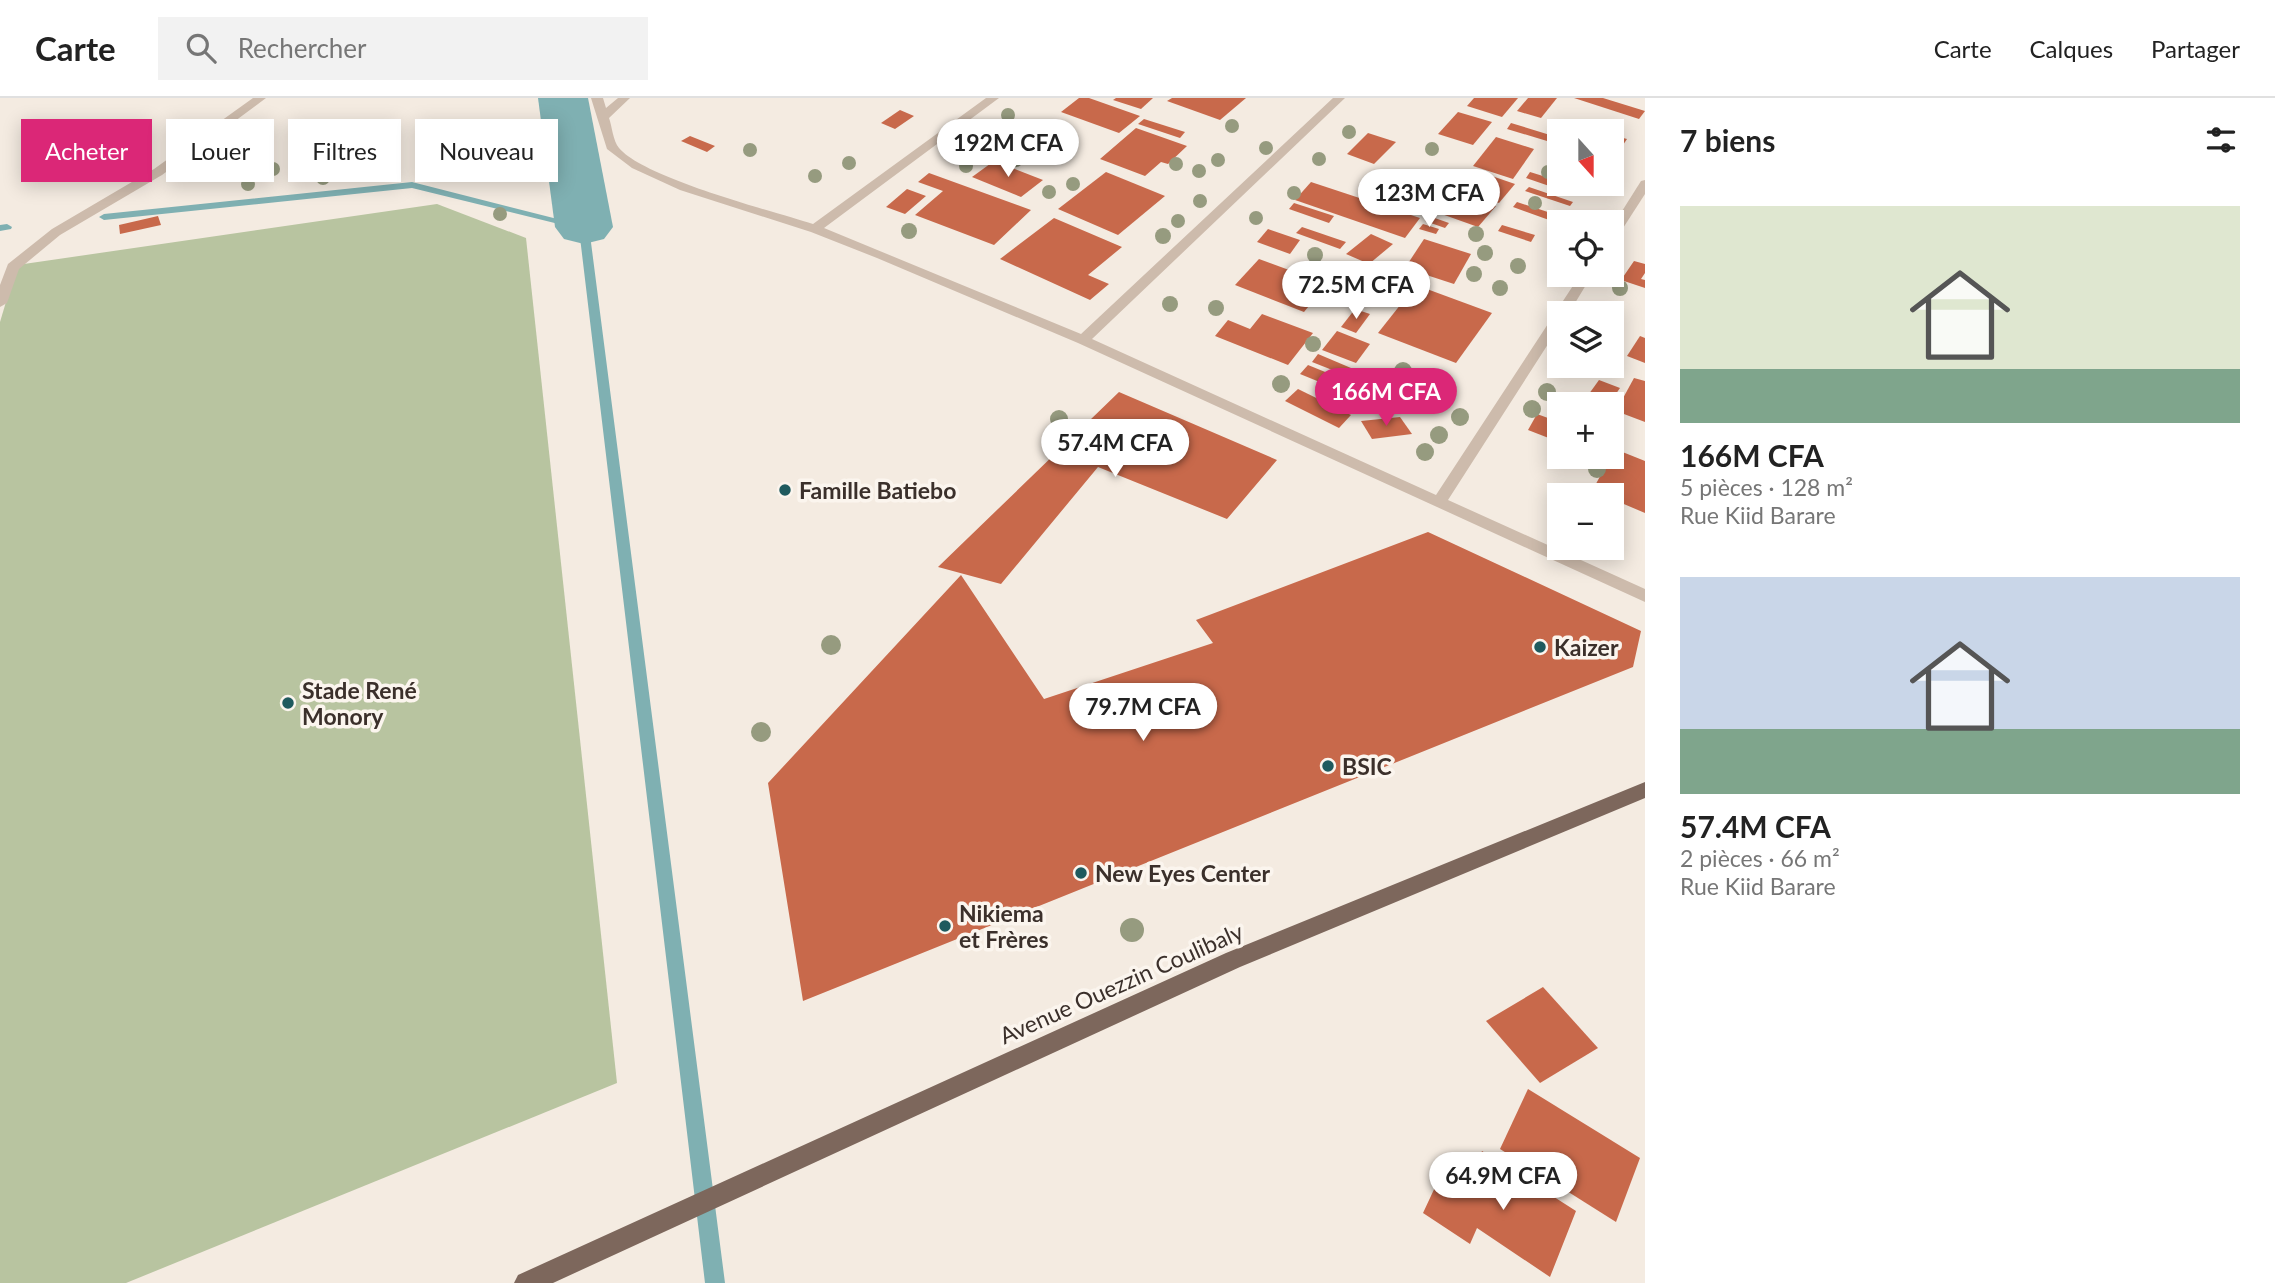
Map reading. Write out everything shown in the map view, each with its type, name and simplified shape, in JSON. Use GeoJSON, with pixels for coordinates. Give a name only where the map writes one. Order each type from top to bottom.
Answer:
{"type":"FeatureCollection","features":[{"type":"Feature","properties":{"kind":"main road","name":"Avenue Ouezzin Coulibaly"},"geometry":{"type":"LineString","coordinates":[[526,1283],[1233,960],[1645,790]]}},
{"type":"Feature","properties":{"kind":"street"},"geometry":{"type":"LineString","coordinates":[[0,303],[13,267],[56,232],[158,172],[260,98]]}},
{"type":"Feature","properties":{"kind":"street"},"geometry":{"type":"LineString","coordinates":[[597,98],[613,149],[636,166],[684,187],[815,229],[1083,340],[1645,596]]}},
{"type":"Feature","properties":{"kind":"street"},"geometry":{"type":"LineString","coordinates":[[603,117],[624,98]]}},
{"type":"Feature","properties":{"kind":"street"},"geometry":{"type":"LineString","coordinates":[[815,229],[993,98]]}},
{"type":"Feature","properties":{"kind":"street"},"geometry":{"type":"LineString","coordinates":[[1083,340],[1339,98]]}},
{"type":"Feature","properties":{"kind":"street"},"geometry":{"type":"LineString","coordinates":[[1624,217],[1645,184]]}},
{"type":"Feature","properties":{"kind":"street"},"geometry":{"type":"LineString","coordinates":[[1440,501],[1547,335]]}},
{"type":"Feature","properties":{"kind":"green space","name":"Stade René Monory"},"geometry":{"type":"Polygon","coordinates":[[[437,204],[526,238],[617,1083],[126,1283],[0,1283],[0,322],[17,265],[437,204]]]}},
{"type":"Feature","properties":{"kind":"building"},"geometry":{"type":"Polygon","coordinates":[[[1079,98],[1089,98],[1140,116],[1119,133],[1061,112],[1079,98]]]}},
{"type":"Feature","properties":{"kind":"building"},"geometry":{"type":"Polygon","coordinates":[[[1153,98],[1141,109],[1113,100],[1153,98]]]}},
{"type":"Feature","properties":{"kind":"building"},"geometry":{"type":"Polygon","coordinates":[[[1172,98],[1246,98],[1220,120],[1167,101],[1172,98]]]}},
{"type":"Feature","properties":{"kind":"building"},"geometry":{"type":"Polygon","coordinates":[[[1474,98],[1518,98],[1502,117],[1467,106],[1474,98]]]}},
{"type":"Feature","properties":{"kind":"building"},"geometry":{"type":"Polygon","coordinates":[[[1528,98],[1557,98],[1541,118],[1517,111],[1528,98]]]}},
{"type":"Feature","properties":{"kind":"building"},"geometry":{"type":"Polygon","coordinates":[[[1574,98],[1603,98],[1645,111],[1639,119],[1574,98]]]}},
{"type":"Feature","properties":{"kind":"building"},"geometry":{"type":"Polygon","coordinates":[[[900,110],[914,116],[895,129],[881,123],[900,110]]]}},
{"type":"Feature","properties":{"kind":"building"},"geometry":{"type":"Polygon","coordinates":[[[1458,112],[1492,122],[1473,145],[1438,134],[1458,112]]]}},
{"type":"Feature","properties":{"kind":"building"},"geometry":{"type":"Polygon","coordinates":[[[1144,119],[1185,132],[1180,138],[1138,124],[1144,119]]]}},
{"type":"Feature","properties":{"kind":"building"},"geometry":{"type":"Polygon","coordinates":[[[1511,123],[1547,134],[1547,141],[1507,129],[1511,123]]]}},
{"type":"Feature","properties":{"kind":"building"},"geometry":{"type":"Polygon","coordinates":[[[994,126],[1040,143],[1024,156],[977,138],[994,126]]]}},
{"type":"Feature","properties":{"kind":"building"},"geometry":{"type":"Polygon","coordinates":[[[1136,128],[1187,146],[1168,164],[1161,162],[1145,176],[1100,159],[1136,128]]]}},
{"type":"Feature","properties":{"kind":"building"},"geometry":{"type":"Polygon","coordinates":[[[1368,133],[1396,142],[1374,164],[1347,154],[1368,133]]]}},
{"type":"Feature","properties":{"kind":"building"},"geometry":{"type":"Polygon","coordinates":[[[690,136],[715,146],[707,152],[681,141],[690,136]]]}},
{"type":"Feature","properties":{"kind":"building"},"geometry":{"type":"Polygon","coordinates":[[[1496,137],[1534,149],[1513,179],[1473,166],[1496,137]]]}},
{"type":"Feature","properties":{"kind":"building"},"geometry":{"type":"Polygon","coordinates":[[[964,145],[985,155],[976,160],[956,151],[964,145]]]}},
{"type":"Feature","properties":{"kind":"building"},"geometry":{"type":"Polygon","coordinates":[[[994,161],[1043,180],[1021,197],[972,177],[994,161]]]}},
{"type":"Feature","properties":{"kind":"building"},"geometry":{"type":"Polygon","coordinates":[[[1106,172],[1165,196],[1118,235],[1058,209],[1106,172]]]}},
{"type":"Feature","properties":{"kind":"building"},"geometry":{"type":"Polygon","coordinates":[[[1530,172],[1547,177],[1547,185],[1526,178],[1530,172]]]}},
{"type":"Feature","properties":{"kind":"building"},"geometry":{"type":"Polygon","coordinates":[[[929,173],[1031,210],[994,245],[915,215],[943,191],[918,182],[929,173]]]}},
{"type":"Feature","properties":{"kind":"building"},"geometry":{"type":"Polygon","coordinates":[[[1486,174],[1515,184],[1499,203],[1470,193],[1486,174]]]}},
{"type":"Feature","properties":{"kind":"building"},"geometry":{"type":"Polygon","coordinates":[[[1311,182],[1420,218],[1405,238],[1295,200],[1311,182]]]}},
{"type":"Feature","properties":{"kind":"building"},"geometry":{"type":"Polygon","coordinates":[[[1529,187],[1547,193],[1547,196],[1573,202],[1570,206],[1525,191],[1529,187]]]}},
{"type":"Feature","properties":{"kind":"building"},"geometry":{"type":"Polygon","coordinates":[[[907,189],[926,196],[905,214],[886,207],[907,189]]]}},
{"type":"Feature","properties":{"kind":"building"},"geometry":{"type":"Polygon","coordinates":[[[1454,192],[1496,206],[1478,227],[1436,212],[1454,192]]]}},
{"type":"Feature","properties":{"kind":"building"},"geometry":{"type":"Polygon","coordinates":[[[1517,202],[1547,212],[1547,219],[1513,207],[1517,202]]]}},
{"type":"Feature","properties":{"kind":"building"},"geometry":{"type":"Polygon","coordinates":[[[1294,203],[1334,216],[1329,223],[1289,209],[1294,203]]]}},
{"type":"Feature","properties":{"kind":"building"},"geometry":{"type":"Polygon","coordinates":[[[158,216],[161,225],[120,234],[119,225],[158,216]]]}},
{"type":"Feature","properties":{"kind":"building"},"geometry":{"type":"Polygon","coordinates":[[[1429,216],[1449,223],[1445,228],[1425,221],[1429,216]]]}},
{"type":"Feature","properties":{"kind":"building"},"geometry":{"type":"Polygon","coordinates":[[[1054,218],[1122,247],[1088,275],[1109,284],[1090,300],[1000,259],[1054,218]]]}},
{"type":"Feature","properties":{"kind":"building"},"geometry":{"type":"Polygon","coordinates":[[[1423,224],[1439,229],[1436,234],[1419,229],[1423,224]]]}},
{"type":"Feature","properties":{"kind":"building"},"geometry":{"type":"Polygon","coordinates":[[[1502,225],[1535,235],[1531,242],[1498,231],[1502,225]]]}},
{"type":"Feature","properties":{"kind":"building"},"geometry":{"type":"Polygon","coordinates":[[[1302,227],[1346,242],[1340,249],[1296,233],[1302,227]]]}},
{"type":"Feature","properties":{"kind":"building"},"geometry":{"type":"Polygon","coordinates":[[[1268,229],[1300,240],[1290,254],[1257,242],[1268,229]]]}},
{"type":"Feature","properties":{"kind":"building"},"geometry":{"type":"Polygon","coordinates":[[[1371,234],[1393,244],[1369,264],[1346,254],[1371,234]]]}},
{"type":"Feature","properties":{"kind":"building"},"geometry":{"type":"Polygon","coordinates":[[[1424,239],[1471,254],[1454,284],[1405,268],[1424,239]]]}},
{"type":"Feature","properties":{"kind":"building"},"geometry":{"type":"Polygon","coordinates":[[[1259,259],[1327,284],[1304,312],[1235,285],[1259,259]]]}},
{"type":"Feature","properties":{"kind":"building"},"geometry":{"type":"Polygon","coordinates":[[[1313,260],[1371,281],[1360,294],[1303,273],[1313,260]]]}},
{"type":"Feature","properties":{"kind":"building"},"geometry":{"type":"Polygon","coordinates":[[[1634,261],[1645,264],[1645,273],[1641,279],[1645,280],[1645,288],[1624,281],[1624,276],[1634,261]]]}},
{"type":"Feature","properties":{"kind":"building"},"geometry":{"type":"Polygon","coordinates":[[[1379,279],[1398,286],[1385,302],[1366,295],[1379,279]]]}},
{"type":"Feature","properties":{"kind":"building"},"geometry":{"type":"Polygon","coordinates":[[[1416,285],[1492,313],[1456,363],[1378,333],[1416,285]]]}},
{"type":"Feature","properties":{"kind":"building"},"geometry":{"type":"Polygon","coordinates":[[[1355,309],[1370,314],[1356,333],[1341,327],[1355,309]]]}},
{"type":"Feature","properties":{"kind":"building"},"geometry":{"type":"Polygon","coordinates":[[[1262,314],[1313,333],[1288,365],[1215,336],[1228,320],[1250,329],[1262,314]]]}},
{"type":"Feature","properties":{"kind":"building"},"geometry":{"type":"Polygon","coordinates":[[[1337,331],[1370,344],[1356,363],[1322,350],[1337,331]]]}},
{"type":"Feature","properties":{"kind":"building"},"geometry":{"type":"Polygon","coordinates":[[[1640,336],[1645,338],[1645,363],[1627,356],[1640,336]]]}},
{"type":"Feature","properties":{"kind":"building"},"geometry":{"type":"Polygon","coordinates":[[[1318,354],[1351,368],[1345,375],[1312,362],[1318,354]]]}},
{"type":"Feature","properties":{"kind":"building"},"geometry":{"type":"Polygon","coordinates":[[[1308,365],[1362,387],[1354,396],[1300,374],[1308,365]]]}},
{"type":"Feature","properties":{"kind":"building"},"geometry":{"type":"Polygon","coordinates":[[[1387,373],[1419,387],[1405,403],[1373,389],[1387,373]]]}},
{"type":"Feature","properties":{"kind":"building"},"geometry":{"type":"Polygon","coordinates":[[[1634,378],[1645,381],[1645,422],[1624,414],[1624,396],[1634,378]]]}},
{"type":"Feature","properties":{"kind":"building"},"geometry":{"type":"Polygon","coordinates":[[[1599,380],[1620,388],[1617,392],[1590,392],[1599,380]]]}},
{"type":"Feature","properties":{"kind":"building"},"geometry":{"type":"Polygon","coordinates":[[[1298,389],[1351,415],[1339,428],[1285,401],[1298,389]]]}},
{"type":"Feature","properties":{"kind":"building"},"geometry":{"type":"Polygon","coordinates":[[[1119,392],[1277,460],[1227,519],[1098,467],[1001,584],[938,567],[1119,392]]]}},
{"type":"Feature","properties":{"kind":"building"},"geometry":{"type":"Polygon","coordinates":[[[1537,414],[1547,418],[1547,437],[1528,430],[1537,414]]]}},
{"type":"Feature","properties":{"kind":"building"},"geometry":{"type":"Polygon","coordinates":[[[1400,417],[1412,434],[1372,439],[1361,421],[1400,417]]]}},
{"type":"Feature","properties":{"kind":"building"},"geometry":{"type":"Polygon","coordinates":[[[1624,453],[1645,461],[1645,513],[1624,504],[1624,483],[1596,483],[1604,469],[1624,469],[1624,453]]]}},
{"type":"Feature","properties":{"kind":"building"},"geometry":{"type":"Polygon","coordinates":[[[1428,532],[1641,631],[1633,667],[803,1001],[768,783],[961,575],[1044,699],[1213,643],[1196,620],[1428,532]]]}},
{"type":"Feature","properties":{"kind":"building"},"geometry":{"type":"Polygon","coordinates":[[[1543,987],[1598,1048],[1540,1083],[1486,1021],[1543,987]]]}},
{"type":"Feature","properties":{"kind":"building"},"geometry":{"type":"Polygon","coordinates":[[[1528,1089],[1640,1158],[1616,1222],[1500,1149],[1528,1089]]]}},
{"type":"Feature","properties":{"kind":"building"},"geometry":{"type":"Polygon","coordinates":[[[1482,1151],[1576,1211],[1550,1277],[1477,1228],[1470,1244],[1423,1213],[1444,1168],[1469,1183],[1482,1151]]]}},
{"type":"Feature","properties":{"kind":"waterway"},"geometry":{"type":"LineString","coordinates":[[563,98],[584,227]]}},
{"type":"Feature","properties":{"kind":"waterway"},"geometry":{"type":"LineString","coordinates":[[104,217],[412,185],[584,227],[715,1283]]}},
{"type":"Feature","properties":{"kind":"waterway"},"geometry":{"type":"LineString","coordinates":[[0,228],[7,227]]}},
{"type":"Feature","properties":{"kind":"place","name":"Famille Batiebo"},"geometry":{"type":"Point","coordinates":[785,490]}},
{"type":"Feature","properties":{"kind":"place","name":"Kaizer"},"geometry":{"type":"Point","coordinates":[1540,647]}},
{"type":"Feature","properties":{"kind":"place","name":"Stade René Monory"},"geometry":{"type":"Point","coordinates":[288,703]}},
{"type":"Feature","properties":{"kind":"place","name":"BSIC"},"geometry":{"type":"Point","coordinates":[1328,766]}},
{"type":"Feature","properties":{"kind":"place","name":"New Eyes Center"},"geometry":{"type":"Point","coordinates":[1081,873]}},
{"type":"Feature","properties":{"kind":"place","name":"Nikiema et Frères"},"geometry":{"type":"Point","coordinates":[945,926]}}]}
